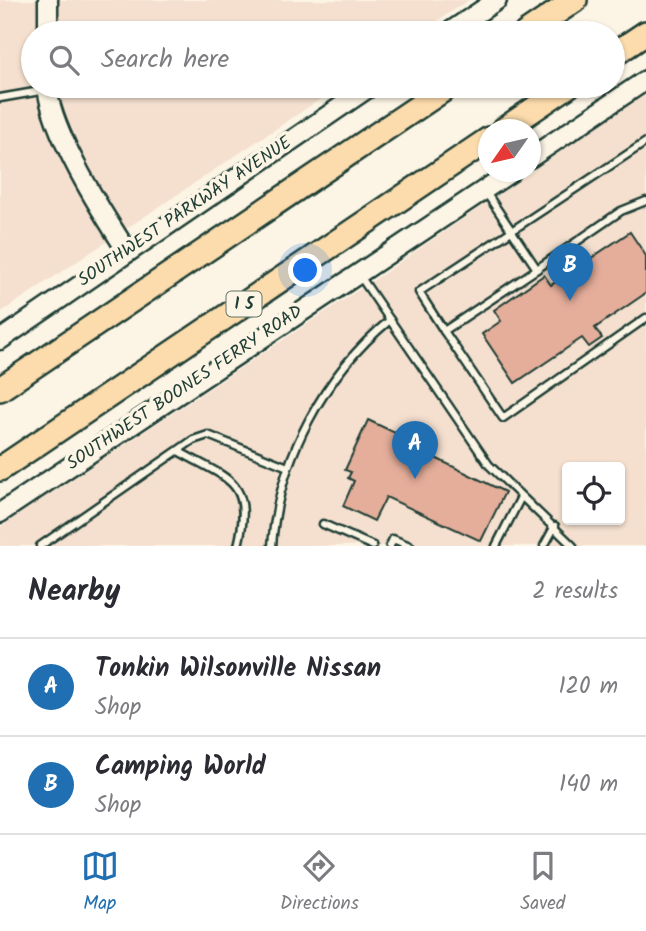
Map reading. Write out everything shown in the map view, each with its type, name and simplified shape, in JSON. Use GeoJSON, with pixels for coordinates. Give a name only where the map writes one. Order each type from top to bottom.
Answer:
{"type":"FeatureCollection","features":[{"type":"Feature","properties":{"kind":"highway"},"geometry":{"type":"LineString","coordinates":[[544,21],[575,0]]}},
{"type":"Feature","properties":{"kind":"highway"},"geometry":{"type":"LineString","coordinates":[[625,47],[646,33]]}},
{"type":"Feature","properties":{"kind":"highway"},"geometry":{"type":"LineString","coordinates":[[0,389],[431,98]]}},
{"type":"Feature","properties":{"kind":"highway"},"geometry":{"type":"LineString","coordinates":[[519,119],[550,98]]}},
{"type":"Feature","properties":{"kind":"highway","name":"I 5"},"geometry":{"type":"LineString","coordinates":[[0,470],[478,146]]}},
{"type":"Feature","properties":{"kind":"street"},"geometry":{"type":"LineString","coordinates":[[48,0],[48,21]]}},
{"type":"Feature","properties":{"kind":"street"},"geometry":{"type":"LineString","coordinates":[[464,21],[488,3]]}},
{"type":"Feature","properties":{"kind":"street"},"geometry":{"type":"LineString","coordinates":[[625,94],[646,80]]}},
{"type":"Feature","properties":{"kind":"street"},"geometry":{"type":"LineString","coordinates":[[50,98],[66,143],[90,192],[127,251]]}},
{"type":"Feature","properties":{"kind":"street","name":"SOUTHWEST PARKWAY AVENUE"},"geometry":{"type":"LineString","coordinates":[[0,340],[353,98]]}},
{"type":"Feature","properties":{"kind":"street"},"geometry":{"type":"LineString","coordinates":[[541,151],[619,98]]}},
{"type":"Feature","properties":{"kind":"street","name":"SOUTHWEST BOONES FERRY ROAD"},"geometry":{"type":"LineString","coordinates":[[0,513],[495,182]]}},
{"type":"Feature","properties":{"kind":"lane"},"geometry":{"type":"LineString","coordinates":[[0,98],[21,94]]}},
{"type":"Feature","properties":{"kind":"lane"},"geometry":{"type":"LineString","coordinates":[[646,142],[419,292],[503,418],[646,318]]}},
{"type":"Feature","properties":{"kind":"lane"},"geometry":{"type":"LineString","coordinates":[[484,189],[537,269]]}},
{"type":"Feature","properties":{"kind":"lane"},"geometry":{"type":"LineString","coordinates":[[444,331],[621,211],[645,204]]}},
{"type":"Feature","properties":{"kind":"lane"},"geometry":{"type":"LineString","coordinates":[[357,272],[489,465],[573,546]]}},
{"type":"Feature","properties":{"kind":"lane"},"geometry":{"type":"LineString","coordinates":[[272,546],[288,467],[334,378],[372,335],[390,320]]}},
{"type":"Feature","properties":{"kind":"lane"},"geometry":{"type":"LineString","coordinates":[[40,546],[193,440],[208,435],[288,467]]}},
{"type":"Feature","properties":{"kind":"lane"},"geometry":{"type":"LineString","coordinates":[[178,451],[226,478],[241,491],[246,516],[238,546]]}},
{"type":"Feature","properties":{"kind":"lane"},"geometry":{"type":"LineString","coordinates":[[496,546],[521,497]]}},
{"type":"Feature","properties":{"kind":"lane"},"geometry":{"type":"LineString","coordinates":[[323,524],[373,546]]}},
{"type":"Feature","properties":{"kind":"lane"},"geometry":{"type":"LineString","coordinates":[[544,546],[555,526]]}},
{"type":"Feature","properties":{"kind":"lane"},"geometry":{"type":"LineString","coordinates":[[390,546],[393,539],[410,546]]}},
{"type":"Feature","properties":{"kind":"shaded area"},"geometry":{"type":"Polygon","coordinates":[[[0,0],[469,0],[437,21],[21,21],[21,98],[322,98],[0,313],[0,0]]]}},
{"type":"Feature","properties":{"kind":"shaded area"},"geometry":{"type":"Polygon","coordinates":[[[646,93],[646,546],[0,546],[0,527],[516,182],[541,182],[541,165],[646,93]]]}},
{"type":"Feature","properties":{"kind":"building"},"geometry":{"type":"Polygon","coordinates":[[[630,232],[646,256],[646,293],[595,328],[602,338],[589,347],[582,338],[515,383],[482,334],[501,321],[494,310],[544,275],[551,285],[630,232]]]}},
{"type":"Feature","properties":{"kind":"building"},"geometry":{"type":"Polygon","coordinates":[[[368,420],[423,446],[421,451],[505,492],[481,541],[386,497],[374,521],[343,506],[354,481],[348,478],[351,472],[345,470],[368,420]]]}},
{"type":"Feature","properties":{"kind":"place","name":"Camping World"},"geometry":{"type":"Point","coordinates":[570,301]}},
{"type":"Feature","properties":{"kind":"place","name":"Tonkin Wilsonville Nissan"},"geometry":{"type":"Point","coordinates":[415,479]}}]}
